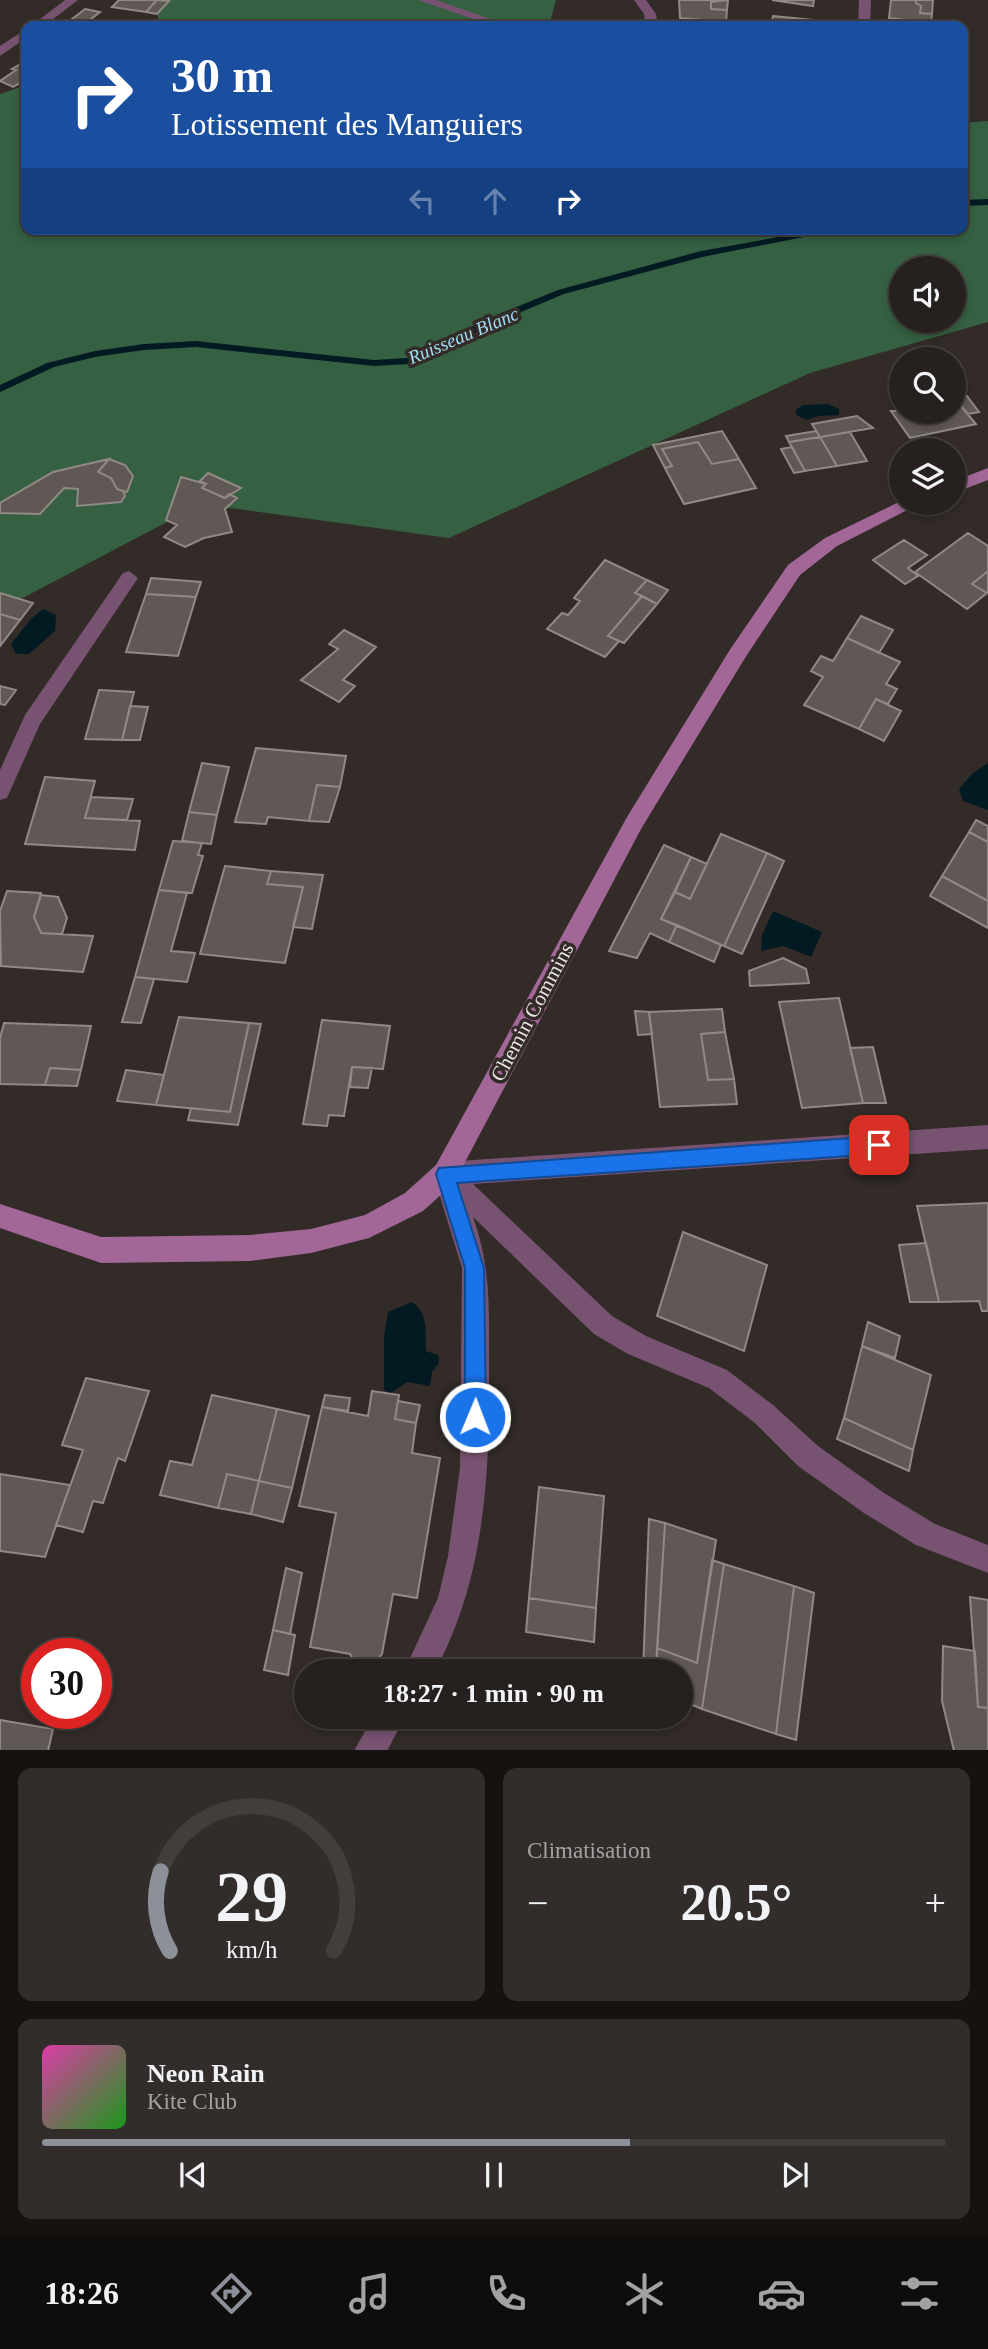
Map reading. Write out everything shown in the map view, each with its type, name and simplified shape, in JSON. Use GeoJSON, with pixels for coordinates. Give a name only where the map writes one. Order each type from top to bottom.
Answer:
{"type":"FeatureCollection","features":[{"type":"Feature","properties":{"kind":"street"},"geometry":{"type":"LineString","coordinates":[[44,21],[72,0]]}},
{"type":"Feature","properties":{"kind":"street"},"geometry":{"type":"LineString","coordinates":[[424,0],[489,21]]}},
{"type":"Feature","properties":{"kind":"street"},"geometry":{"type":"LineString","coordinates":[[639,0],[651,21]]}},
{"type":"Feature","properties":{"kind":"street"},"geometry":{"type":"LineString","coordinates":[[864,0],[864,21]]}},
{"type":"Feature","properties":{"kind":"street"},"geometry":{"type":"LineString","coordinates":[[0,52],[21,37]]}},
{"type":"Feature","properties":{"kind":"street"},"geometry":{"type":"LineString","coordinates":[[966,482],[988,474]]}},
{"type":"Feature","properties":{"kind":"street","name":"Chemin Commins"},"geometry":{"type":"LineString","coordinates":[[0,1216],[101,1250],[250,1248],[311,1241],[369,1226],[414,1202],[445,1174],[634,823],[738,653],[794,570],[831,542],[889,514]]}},
{"type":"Feature","properties":{"kind":"street"},"geometry":{"type":"LineString","coordinates":[[0,792],[32,720],[129,578]]}},
{"type":"Feature","properties":{"kind":"street"},"geometry":{"type":"LineString","coordinates":[[445,1174],[988,1138]]}},
{"type":"Feature","properties":{"kind":"street"},"geometry":{"type":"LineString","coordinates":[[445,1174],[603,1325],[637,1345],[718,1379],[764,1414],[808,1456],[874,1503],[926,1535],[988,1559]]}},
{"type":"Feature","properties":{"kind":"street"},"geometry":{"type":"LineString","coordinates":[[428,1659],[456,1589],[473,1481],[476,1396],[475,1268],[445,1174]]}},
{"type":"Feature","properties":{"kind":"street"},"geometry":{"type":"LineString","coordinates":[[370,1750],[383,1729]]}},
{"type":"Feature","properties":{"kind":"green space"},"geometry":{"type":"Polygon","coordinates":[[[152,0],[556,0],[550,21],[159,21],[152,0]]]}},
{"type":"Feature","properties":{"kind":"green space"},"geometry":{"type":"Polygon","coordinates":[[[21,87],[21,235],[968,235],[968,123],[988,121],[988,322],[966,328],[966,256],[889,256],[889,333],[950,333],[901,347],[889,347],[889,350],[810,373],[449,538],[201,504],[0,610],[0,94],[21,87]]]}},
{"type":"Feature","properties":{"kind":"water"},"geometry":{"type":"Polygon","coordinates":[[[828,404],[839,409],[839,415],[818,416],[807,420],[796,415],[796,410],[803,405],[828,404]]]}},
{"type":"Feature","properties":{"kind":"water"},"geometry":{"type":"Polygon","coordinates":[[[43,609],[56,615],[55,631],[29,654],[16,654],[11,644],[30,620],[43,609]]]}},
{"type":"Feature","properties":{"kind":"water"},"geometry":{"type":"Polygon","coordinates":[[[988,763],[988,810],[963,801],[959,789],[973,773],[988,763]]]}},
{"type":"Feature","properties":{"kind":"water"},"geometry":{"type":"Polygon","coordinates":[[[773,911],[822,932],[811,957],[784,946],[761,951],[762,935],[773,911]]]}},
{"type":"Feature","properties":{"kind":"water"},"geometry":{"type":"Polygon","coordinates":[[[412,1302],[424,1318],[426,1351],[438,1355],[439,1363],[432,1372],[430,1386],[407,1382],[391,1393],[384,1390],[384,1337],[388,1312],[412,1302]]]}},
{"type":"Feature","properties":{"kind":"building"},"geometry":{"type":"Polygon","coordinates":[[[119,0],[157,0],[146,12],[112,7],[119,0]]]}},
{"type":"Feature","properties":{"kind":"building"},"geometry":{"type":"Polygon","coordinates":[[[157,0],[169,1],[157,14],[146,12],[157,0]]]}},
{"type":"Feature","properties":{"kind":"building"},"geometry":{"type":"Polygon","coordinates":[[[679,0],[723,0],[711,2],[711,9],[727,10],[726,21],[680,18],[679,0]]]}},
{"type":"Feature","properties":{"kind":"building"},"geometry":{"type":"Polygon","coordinates":[[[728,0],[727,10],[711,9],[711,2],[728,0]]]}},
{"type":"Feature","properties":{"kind":"building"},"geometry":{"type":"Polygon","coordinates":[[[772,0],[814,0],[813,6],[772,0]]]}},
{"type":"Feature","properties":{"kind":"building"},"geometry":{"type":"Polygon","coordinates":[[[891,0],[916,0],[921,6],[920,13],[932,14],[931,21],[889,18],[891,0]]]}},
{"type":"Feature","properties":{"kind":"building"},"geometry":{"type":"Polygon","coordinates":[[[916,0],[933,0],[932,14],[920,13],[921,6],[916,0]]]}},
{"type":"Feature","properties":{"kind":"building"},"geometry":{"type":"Polygon","coordinates":[[[85,9],[100,12],[89,21],[72,19],[85,9]]]}},
{"type":"Feature","properties":{"kind":"building"},"geometry":{"type":"Polygon","coordinates":[[[773,16],[823,21],[772,21],[773,16]]]}},
{"type":"Feature","properties":{"kind":"building"},"geometry":{"type":"Polygon","coordinates":[[[21,64],[21,83],[13,87],[0,81],[16,70],[12,69],[21,64]]]}},
{"type":"Feature","properties":{"kind":"building"},"geometry":{"type":"Polygon","coordinates":[[[966,395],[979,412],[968,414],[966,412],[966,395]]]}},
{"type":"Feature","properties":{"kind":"building"},"geometry":{"type":"Polygon","coordinates":[[[966,412],[976,424],[910,438],[900,424],[966,424],[966,412]]]}},
{"type":"Feature","properties":{"kind":"building"},"geometry":{"type":"Polygon","coordinates":[[[857,416],[873,428],[820,437],[812,424],[857,416]]]}},
{"type":"Feature","properties":{"kind":"building"},"geometry":{"type":"Polygon","coordinates":[[[722,431],[739,459],[712,464],[698,442],[662,449],[672,466],[665,468],[653,445],[722,431]]]}},
{"type":"Feature","properties":{"kind":"building"},"geometry":{"type":"Polygon","coordinates":[[[816,431],[820,437],[789,442],[786,436],[816,431]]]}},
{"type":"Feature","properties":{"kind":"building"},"geometry":{"type":"Polygon","coordinates":[[[850,432],[867,461],[837,466],[820,437],[850,432]]]}},
{"type":"Feature","properties":{"kind":"building"},"geometry":{"type":"Polygon","coordinates":[[[820,437],[837,466],[805,471],[789,442],[820,437]]]}},
{"type":"Feature","properties":{"kind":"building"},"geometry":{"type":"Polygon","coordinates":[[[698,442],[712,464],[739,459],[756,488],[684,504],[665,468],[672,466],[662,449],[698,442]]]}},
{"type":"Feature","properties":{"kind":"building"},"geometry":{"type":"Polygon","coordinates":[[[792,447],[805,471],[794,473],[781,449],[792,447]]]}},
{"type":"Feature","properties":{"kind":"building"},"geometry":{"type":"Polygon","coordinates":[[[109,459],[125,465],[133,476],[127,492],[117,489],[111,478],[98,472],[109,459]]]}},
{"type":"Feature","properties":{"kind":"building"},"geometry":{"type":"Polygon","coordinates":[[[109,459],[98,472],[111,478],[117,489],[123,491],[125,496],[121,502],[77,506],[78,489],[64,488],[40,514],[0,513],[0,503],[53,472],[109,459]]]}},
{"type":"Feature","properties":{"kind":"building"},"geometry":{"type":"Polygon","coordinates":[[[208,473],[241,488],[225,498],[202,488],[206,484],[200,481],[208,473]]]}},
{"type":"Feature","properties":{"kind":"building"},"geometry":{"type":"Polygon","coordinates":[[[181,477],[206,484],[202,488],[225,498],[229,494],[237,498],[225,509],[232,532],[204,538],[185,547],[164,537],[177,525],[166,520],[181,477]]]}},
{"type":"Feature","properties":{"kind":"building"},"geometry":{"type":"Polygon","coordinates":[[[968,533],[988,546],[988,571],[972,584],[987,593],[967,609],[915,572],[968,533]]]}},
{"type":"Feature","properties":{"kind":"building"},"geometry":{"type":"Polygon","coordinates":[[[904,540],[927,555],[908,568],[918,576],[905,584],[873,560],[904,540]]]}},
{"type":"Feature","properties":{"kind":"building"},"geometry":{"type":"Polygon","coordinates":[[[605,560],[647,580],[635,593],[642,596],[608,636],[619,641],[605,657],[547,629],[562,613],[568,615],[580,601],[574,598],[605,560]]]}},
{"type":"Feature","properties":{"kind":"building"},"geometry":{"type":"Polygon","coordinates":[[[988,571],[988,592],[987,593],[972,584],[988,571]]]}},
{"type":"Feature","properties":{"kind":"building"},"geometry":{"type":"Polygon","coordinates":[[[151,578],[201,582],[196,597],[146,594],[151,578]]]}},
{"type":"Feature","properties":{"kind":"building"},"geometry":{"type":"Polygon","coordinates":[[[647,580],[668,590],[657,604],[635,593],[647,580]]]}},
{"type":"Feature","properties":{"kind":"building"},"geometry":{"type":"Polygon","coordinates":[[[0,593],[33,603],[20,620],[0,614],[0,593]]]}},
{"type":"Feature","properties":{"kind":"building"},"geometry":{"type":"Polygon","coordinates":[[[146,594],[196,597],[178,656],[126,652],[146,594]]]}},
{"type":"Feature","properties":{"kind":"building"},"geometry":{"type":"Polygon","coordinates":[[[642,596],[657,604],[624,643],[608,636],[642,596]]]}},
{"type":"Feature","properties":{"kind":"building"},"geometry":{"type":"Polygon","coordinates":[[[0,614],[20,620],[0,646],[0,614]]]}},
{"type":"Feature","properties":{"kind":"building"},"geometry":{"type":"Polygon","coordinates":[[[861,616],[893,630],[879,653],[847,638],[861,616]]]}},
{"type":"Feature","properties":{"kind":"building"},"geometry":{"type":"Polygon","coordinates":[[[344,630],[376,647],[343,680],[355,686],[339,702],[301,680],[338,649],[329,644],[344,630]]]}},
{"type":"Feature","properties":{"kind":"building"},"geometry":{"type":"Polygon","coordinates":[[[847,638],[900,662],[886,684],[897,689],[888,704],[876,699],[859,729],[804,705],[823,677],[811,671],[821,656],[833,661],[847,638]]]}},
{"type":"Feature","properties":{"kind":"building"},"geometry":{"type":"Polygon","coordinates":[[[0,686],[16,690],[5,705],[0,704],[0,686]]]}},
{"type":"Feature","properties":{"kind":"building"},"geometry":{"type":"Polygon","coordinates":[[[99,690],[134,692],[122,740],[85,739],[99,690]]]}},
{"type":"Feature","properties":{"kind":"building"},"geometry":{"type":"Polygon","coordinates":[[[876,699],[901,711],[884,741],[859,729],[876,699]]]}},
{"type":"Feature","properties":{"kind":"building"},"geometry":{"type":"Polygon","coordinates":[[[130,706],[148,707],[140,740],[122,740],[130,706]]]}},
{"type":"Feature","properties":{"kind":"building"},"geometry":{"type":"Polygon","coordinates":[[[256,748],[346,756],[340,787],[317,785],[309,821],[268,817],[266,824],[235,822],[256,748]]]}},
{"type":"Feature","properties":{"kind":"building"},"geometry":{"type":"Polygon","coordinates":[[[202,763],[229,767],[217,815],[189,812],[202,763]]]}},
{"type":"Feature","properties":{"kind":"building"},"geometry":{"type":"Polygon","coordinates":[[[45,777],[95,781],[85,818],[140,821],[135,850],[25,844],[45,777]]]}},
{"type":"Feature","properties":{"kind":"building"},"geometry":{"type":"Polygon","coordinates":[[[317,785],[340,787],[329,822],[309,821],[317,785]]]}},
{"type":"Feature","properties":{"kind":"building"},"geometry":{"type":"Polygon","coordinates":[[[91,797],[133,799],[127,820],[85,818],[91,797]]]}},
{"type":"Feature","properties":{"kind":"building"},"geometry":{"type":"Polygon","coordinates":[[[189,812],[217,815],[211,844],[182,841],[189,812]]]}},
{"type":"Feature","properties":{"kind":"building"},"geometry":{"type":"Polygon","coordinates":[[[976,820],[988,826],[988,842],[969,832],[976,820]]]}},
{"type":"Feature","properties":{"kind":"building"},"geometry":{"type":"Polygon","coordinates":[[[969,832],[988,842],[988,901],[942,876],[969,832]]]}},
{"type":"Feature","properties":{"kind":"building"},"geometry":{"type":"Polygon","coordinates":[[[721,834],[767,853],[724,946],[661,919],[675,892],[690,899],[721,834]]]}},
{"type":"Feature","properties":{"kind":"building"},"geometry":{"type":"Polygon","coordinates":[[[173,841],[202,843],[198,855],[203,856],[192,893],[159,890],[173,841]]]}},
{"type":"Feature","properties":{"kind":"building"},"geometry":{"type":"Polygon","coordinates":[[[664,845],[691,857],[661,919],[677,925],[669,942],[650,933],[637,958],[609,951],[664,845]]]}},
{"type":"Feature","properties":{"kind":"building"},"geometry":{"type":"Polygon","coordinates":[[[767,853],[784,861],[742,954],[724,946],[767,853]]]}},
{"type":"Feature","properties":{"kind":"building"},"geometry":{"type":"Polygon","coordinates":[[[691,857],[707,864],[690,899],[675,892],[691,857]]]}},
{"type":"Feature","properties":{"kind":"building"},"geometry":{"type":"Polygon","coordinates":[[[225,866],[271,871],[267,884],[303,887],[285,963],[200,954],[225,866]]]}},
{"type":"Feature","properties":{"kind":"building"},"geometry":{"type":"Polygon","coordinates":[[[271,871],[323,875],[312,929],[293,927],[303,887],[267,884],[271,871]]]}},
{"type":"Feature","properties":{"kind":"building"},"geometry":{"type":"Polygon","coordinates":[[[942,876],[988,901],[988,928],[930,896],[942,876]]]}},
{"type":"Feature","properties":{"kind":"building"},"geometry":{"type":"Polygon","coordinates":[[[159,890],[187,893],[171,951],[195,953],[187,982],[135,977],[159,890]]]}},
{"type":"Feature","properties":{"kind":"building"},"geometry":{"type":"Polygon","coordinates":[[[7,891],[41,893],[34,917],[41,933],[93,936],[83,972],[1,966],[0,911],[7,891]]]}},
{"type":"Feature","properties":{"kind":"building"},"geometry":{"type":"Polygon","coordinates":[[[41,895],[58,897],[67,918],[62,934],[41,933],[34,917],[41,895]]]}},
{"type":"Feature","properties":{"kind":"building"},"geometry":{"type":"Polygon","coordinates":[[[677,925],[721,945],[714,962],[669,942],[677,925]]]}},
{"type":"Feature","properties":{"kind":"building"},"geometry":{"type":"Polygon","coordinates":[[[783,958],[806,969],[809,983],[750,986],[749,971],[783,958]]]}},
{"type":"Feature","properties":{"kind":"building"},"geometry":{"type":"Polygon","coordinates":[[[135,977],[154,979],[141,1023],[122,1022],[135,977]]]}},
{"type":"Feature","properties":{"kind":"building"},"geometry":{"type":"Polygon","coordinates":[[[839,998],[863,1103],[802,1108],[779,1002],[839,998]]]}},
{"type":"Feature","properties":{"kind":"building"},"geometry":{"type":"Polygon","coordinates":[[[722,1009],[725,1032],[701,1034],[708,1080],[734,1079],[737,1104],[660,1107],[649,1012],[722,1009]]]}},
{"type":"Feature","properties":{"kind":"building"},"geometry":{"type":"Polygon","coordinates":[[[635,1011],[649,1012],[652,1034],[638,1035],[635,1011]]]}},
{"type":"Feature","properties":{"kind":"building"},"geometry":{"type":"Polygon","coordinates":[[[179,1017],[249,1023],[230,1112],[156,1105],[179,1017]]]}},
{"type":"Feature","properties":{"kind":"building"},"geometry":{"type":"Polygon","coordinates":[[[322,1020],[390,1026],[383,1069],[352,1067],[344,1116],[329,1115],[327,1126],[303,1124],[322,1020]]]}},
{"type":"Feature","properties":{"kind":"building"},"geometry":{"type":"Polygon","coordinates":[[[4,1023],[91,1026],[81,1070],[50,1068],[45,1085],[0,1084],[0,1038],[4,1023]]]}},
{"type":"Feature","properties":{"kind":"building"},"geometry":{"type":"Polygon","coordinates":[[[249,1023],[261,1024],[238,1125],[188,1120],[191,1108],[230,1112],[249,1023]]]}},
{"type":"Feature","properties":{"kind":"building"},"geometry":{"type":"Polygon","coordinates":[[[725,1032],[734,1079],[708,1080],[701,1034],[725,1032]]]}},
{"type":"Feature","properties":{"kind":"building"},"geometry":{"type":"Polygon","coordinates":[[[873,1047],[886,1103],[863,1103],[850,1048],[873,1047]]]}},
{"type":"Feature","properties":{"kind":"building"},"geometry":{"type":"Polygon","coordinates":[[[352,1067],[372,1068],[368,1088],[350,1087],[352,1067]]]}},
{"type":"Feature","properties":{"kind":"building"},"geometry":{"type":"Polygon","coordinates":[[[50,1068],[81,1070],[77,1086],[45,1085],[50,1068]]]}},
{"type":"Feature","properties":{"kind":"building"},"geometry":{"type":"Polygon","coordinates":[[[126,1070],[164,1075],[156,1105],[117,1101],[126,1070]]]}},
{"type":"Feature","properties":{"kind":"building"},"geometry":{"type":"Polygon","coordinates":[[[988,1203],[988,1311],[982,1311],[979,1301],[939,1302],[917,1206],[988,1203]]]}},
{"type":"Feature","properties":{"kind":"building"},"geometry":{"type":"Polygon","coordinates":[[[683,1232],[767,1265],[744,1351],[657,1316],[683,1232]]]}},
{"type":"Feature","properties":{"kind":"building"},"geometry":{"type":"Polygon","coordinates":[[[926,1243],[939,1302],[910,1302],[899,1245],[926,1243]]]}},
{"type":"Feature","properties":{"kind":"building"},"geometry":{"type":"Polygon","coordinates":[[[868,1322],[900,1336],[895,1358],[862,1346],[868,1322]]]}},
{"type":"Feature","properties":{"kind":"building"},"geometry":{"type":"Polygon","coordinates":[[[862,1346],[931,1375],[913,1450],[844,1418],[862,1346]]]}},
{"type":"Feature","properties":{"kind":"building"},"geometry":{"type":"Polygon","coordinates":[[[86,1378],[149,1391],[125,1461],[118,1458],[103,1503],[93,1501],[83,1532],[56,1525],[83,1450],[62,1445],[86,1378]]]}},
{"type":"Feature","properties":{"kind":"building"},"geometry":{"type":"Polygon","coordinates":[[[372,1391],[399,1395],[395,1419],[416,1423],[412,1453],[440,1458],[417,1598],[393,1594],[382,1654],[378,1659],[353,1659],[350,1654],[310,1647],[336,1513],[299,1506],[322,1407],[368,1416],[372,1391]]]}},
{"type":"Feature","properties":{"kind":"building"},"geometry":{"type":"Polygon","coordinates":[[[212,1395],[277,1409],[259,1481],[227,1474],[218,1508],[160,1495],[170,1461],[192,1465],[212,1395]]]}},
{"type":"Feature","properties":{"kind":"building"},"geometry":{"type":"Polygon","coordinates":[[[325,1395],[350,1398],[348,1411],[322,1407],[325,1395]]]}},
{"type":"Feature","properties":{"kind":"building"},"geometry":{"type":"Polygon","coordinates":[[[398,1401],[420,1405],[416,1423],[395,1419],[398,1401]]]}},
{"type":"Feature","properties":{"kind":"building"},"geometry":{"type":"Polygon","coordinates":[[[277,1409],[309,1416],[292,1488],[259,1481],[277,1409]]]}},
{"type":"Feature","properties":{"kind":"building"},"geometry":{"type":"Polygon","coordinates":[[[844,1418],[913,1450],[909,1471],[837,1439],[844,1418]]]}},
{"type":"Feature","properties":{"kind":"building"},"geometry":{"type":"Polygon","coordinates":[[[0,1474],[70,1485],[45,1557],[0,1551],[0,1474]]]}},
{"type":"Feature","properties":{"kind":"building"},"geometry":{"type":"Polygon","coordinates":[[[227,1474],[259,1481],[251,1514],[218,1508],[227,1474]]]}},
{"type":"Feature","properties":{"kind":"building"},"geometry":{"type":"Polygon","coordinates":[[[259,1481],[292,1488],[283,1522],[251,1514],[259,1481]]]}},
{"type":"Feature","properties":{"kind":"building"},"geometry":{"type":"Polygon","coordinates":[[[539,1487],[604,1496],[596,1608],[529,1598],[539,1487]]]}},
{"type":"Feature","properties":{"kind":"building"},"geometry":{"type":"Polygon","coordinates":[[[649,1519],[665,1523],[657,1659],[643,1659],[649,1519]]]}},
{"type":"Feature","properties":{"kind":"building"},"geometry":{"type":"Polygon","coordinates":[[[665,1523],[716,1540],[697,1663],[693,1659],[657,1648],[665,1523]]]}},
{"type":"Feature","properties":{"kind":"building"},"geometry":{"type":"Polygon","coordinates":[[[712,1560],[724,1564],[702,1709],[693,1705],[693,1662],[697,1663],[712,1560]]]}},
{"type":"Feature","properties":{"kind":"building"},"geometry":{"type":"Polygon","coordinates":[[[724,1564],[794,1586],[776,1734],[702,1709],[724,1564]]]}},
{"type":"Feature","properties":{"kind":"building"},"geometry":{"type":"Polygon","coordinates":[[[286,1568],[302,1573],[290,1634],[273,1630],[286,1568]]]}},
{"type":"Feature","properties":{"kind":"building"},"geometry":{"type":"Polygon","coordinates":[[[794,1586],[814,1593],[796,1740],[776,1734],[794,1586]]]}},
{"type":"Feature","properties":{"kind":"building"},"geometry":{"type":"Polygon","coordinates":[[[970,1597],[988,1600],[988,1708],[978,1707],[970,1597]]]}},
{"type":"Feature","properties":{"kind":"building"},"geometry":{"type":"Polygon","coordinates":[[[529,1598],[596,1608],[594,1642],[526,1632],[529,1598]]]}},
{"type":"Feature","properties":{"kind":"building"},"geometry":{"type":"Polygon","coordinates":[[[273,1630],[295,1635],[288,1675],[264,1670],[273,1630]]]}},
{"type":"Feature","properties":{"kind":"building"},"geometry":{"type":"Polygon","coordinates":[[[943,1646],[975,1651],[978,1707],[988,1708],[988,1750],[954,1750],[942,1701],[943,1646]]]}},
{"type":"Feature","properties":{"kind":"building"},"geometry":{"type":"Polygon","coordinates":[[[657,1648],[686,1659],[657,1659],[657,1648]]]}},
{"type":"Feature","properties":{"kind":"building"},"geometry":{"type":"Polygon","coordinates":[[[0,1720],[21,1724],[21,1729],[53,1729],[48,1750],[0,1750],[0,1720]]]}},
{"type":"Feature","properties":{"kind":"waterway","name":"Ruisseau Blanc"},"geometry":{"type":"LineString","coordinates":[[968,203],[988,202]]}},
{"type":"Feature","properties":{"kind":"waterway","name":"Ruisseau Blanc"},"geometry":{"type":"LineString","coordinates":[[0,389],[51,365],[95,354],[144,347],[196,344],[374,363],[409,361],[450,344],[486,323],[561,292],[701,254],[807,235]]}},
{"type":"Feature","properties":{"kind":"route"},"geometry":{"type":"LineString","coordinates":[[475,1417],[475,1268],[445,1174],[879,1145]]}}]}
